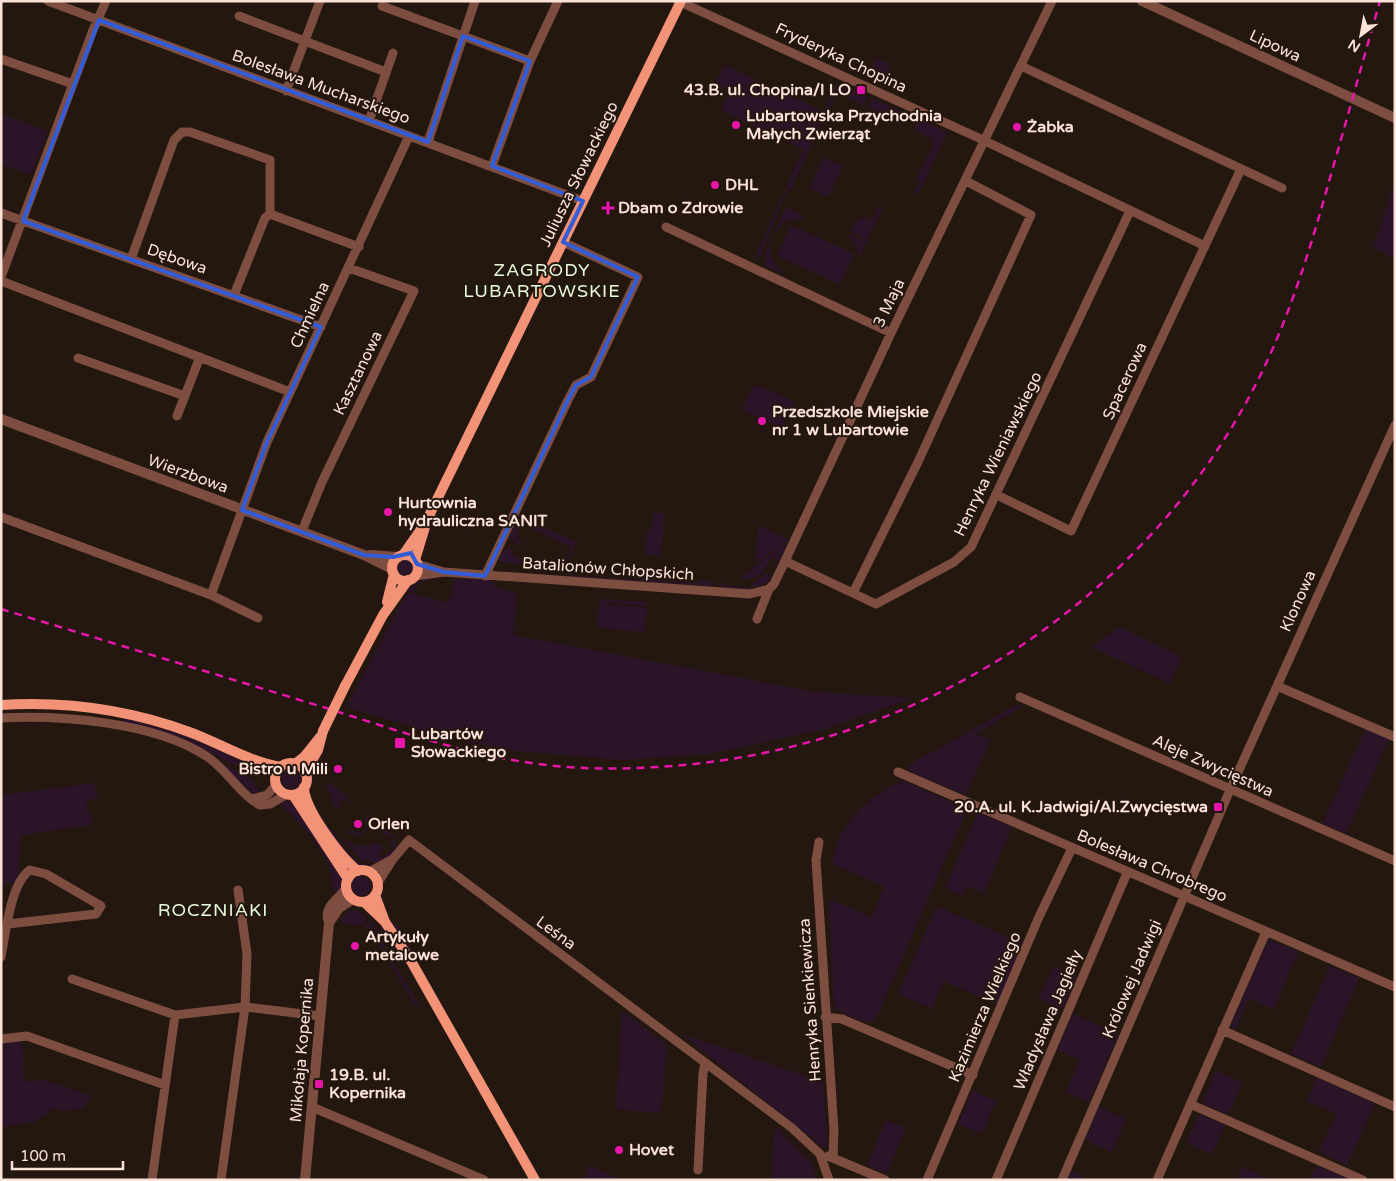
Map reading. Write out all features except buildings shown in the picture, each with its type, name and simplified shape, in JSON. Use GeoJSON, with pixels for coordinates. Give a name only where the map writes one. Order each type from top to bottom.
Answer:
{"type":"FeatureCollection","features":[{"type":"Feature","properties":{"kind":"main road","name":"Juliusza Słowackiego"},"geometry":{"type":"LineString","coordinates":[[401,556],[426,522],[680,2]]}},
{"type":"Feature","properties":{"kind":"main road","name":"Juliusza Słowackiego"},"geometry":{"type":"LineString","coordinates":[[416,562],[426,522]]}},
{"type":"Feature","properties":{"kind":"main road"},"geometry":{"type":"LineString","coordinates":[[1,705],[66,705],[132,715],[185,730],[245,756],[280,767],[295,764],[304,757],[322,734],[383,615],[392,590],[393,562],[401,556],[416,562],[411,578],[383,615]]}},
{"type":"Feature","properties":{"kind":"main road"},"geometry":{"type":"LineString","coordinates":[[393,572],[401,580],[411,578]]}},
{"type":"Feature","properties":{"kind":"main road"},"geometry":{"type":"LineString","coordinates":[[322,734],[318,750],[305,773],[304,787],[308,802],[326,832],[346,859],[377,884],[375,895],[385,922],[411,962],[535,1180]]}},
{"type":"Feature","properties":{"kind":"main road"},"geometry":{"type":"LineString","coordinates":[[245,756],[275,781],[281,792],[290,794],[304,787]]}},
{"type":"Feature","properties":{"kind":"main road"},"geometry":{"type":"LineString","coordinates":[[295,764],[305,773]]}},
{"type":"Feature","properties":{"kind":"main road"},"geometry":{"type":"LineString","coordinates":[[275,781],[280,767]]}},
{"type":"Feature","properties":{"kind":"main road"},"geometry":{"type":"LineString","coordinates":[[290,794],[358,901],[385,922]]}},
{"type":"Feature","properties":{"kind":"main road"},"geometry":{"type":"LineString","coordinates":[[347,884],[363,872]]}},
{"type":"Feature","properties":{"kind":"main road"},"geometry":{"type":"LineString","coordinates":[[358,901],[375,895]]}},
{"type":"Feature","properties":{"kind":"street","name":"Bolesława Mucharskiego"},"geometry":{"type":"LineString","coordinates":[[48,1],[583,201]]}},
{"type":"Feature","properties":{"kind":"street"},"geometry":{"type":"LineString","coordinates":[[1,277],[92,30],[106,1]]}},
{"type":"Feature","properties":{"kind":"street"},"geometry":{"type":"LineString","coordinates":[[286,91],[320,1]]}},
{"type":"Feature","properties":{"kind":"street"},"geometry":{"type":"LineString","coordinates":[[393,10],[397,1]]}},
{"type":"Feature","properties":{"kind":"street"},"geometry":{"type":"LineString","coordinates":[[428,142],[475,1]]}},
{"type":"Feature","properties":{"kind":"street"},"geometry":{"type":"LineString","coordinates":[[492,166],[530,60],[558,1]]}},
{"type":"Feature","properties":{"kind":"street","name":"3 Maja"},"geometry":{"type":"LineString","coordinates":[[758,619],[769,589],[774,584],[891,333],[986,141],[1052,1]]}},
{"type":"Feature","properties":{"kind":"street","name":"Lipowa"},"geometry":{"type":"LineString","coordinates":[[1142,1],[1395,118]]}},
{"type":"Feature","properties":{"kind":"street","name":"Fryderyka Chopina"},"geometry":{"type":"LineString","coordinates":[[680,2],[986,141],[1205,246]]}},
{"type":"Feature","properties":{"kind":"street"},"geometry":{"type":"LineString","coordinates":[[382,6],[530,60]]}},
{"type":"Feature","properties":{"kind":"street"},"geometry":{"type":"LineString","coordinates":[[239,16],[386,72]]}},
{"type":"Feature","properties":{"kind":"street"},"geometry":{"type":"LineString","coordinates":[[369,121],[393,53]]}},
{"type":"Feature","properties":{"kind":"street"},"geometry":{"type":"LineString","coordinates":[[1,59],[73,84]]}},
{"type":"Feature","properties":{"kind":"street"},"geometry":{"type":"LineString","coordinates":[[1021,66],[1282,188]]}},
{"type":"Feature","properties":{"kind":"street"},"geometry":{"type":"LineString","coordinates":[[131,258],[174,140],[182,132],[190,132],[270,160],[270,214]]}},
{"type":"Feature","properties":{"kind":"street","name":"Chmielna"},"geometry":{"type":"LineString","coordinates":[[211,595],[267,442],[409,136]]}},
{"type":"Feature","properties":{"kind":"street","name":"Spacerowa"},"geometry":{"type":"LineString","coordinates":[[997,495],[1071,531],[1241,169]]}},
{"type":"Feature","properties":{"kind":"street"},"geometry":{"type":"LineString","coordinates":[[853,593],[918,462],[1031,215],[966,181]]}},
{"type":"Feature","properties":{"kind":"street","name":"Henryka Wieniawskiego"},"geometry":{"type":"LineString","coordinates":[[785,560],[876,604],[954,562],[971,547],[1130,210]]}},
{"type":"Feature","properties":{"kind":"street","name":"Dębowa"},"geometry":{"type":"LineString","coordinates":[[1,213],[321,327]]}},
{"type":"Feature","properties":{"kind":"street"},"geometry":{"type":"LineString","coordinates":[[270,214],[359,247]]}},
{"type":"Feature","properties":{"kind":"street"},"geometry":{"type":"LineString","coordinates":[[234,295],[265,218],[270,214]]}},
{"type":"Feature","properties":{"kind":"street"},"geometry":{"type":"LineString","coordinates":[[666,227],[891,333]]}},
{"type":"Feature","properties":{"kind":"street"},"geometry":{"type":"LineString","coordinates":[[485,576],[576,385],[591,378],[638,276],[563,242]]}},
{"type":"Feature","properties":{"kind":"street","name":"Kasztanowa"},"geometry":{"type":"LineString","coordinates":[[302,532],[322,482],[414,291],[349,268]]}},
{"type":"Feature","properties":{"kind":"street"},"geometry":{"type":"LineString","coordinates":[[1,281],[290,392]]}},
{"type":"Feature","properties":{"kind":"street"},"geometry":{"type":"LineString","coordinates":[[178,416],[200,357]]}},
{"type":"Feature","properties":{"kind":"street"},"geometry":{"type":"LineString","coordinates":[[78,358],[184,396]]}},
{"type":"Feature","properties":{"kind":"street","name":"Wierzbowa"},"geometry":{"type":"LineString","coordinates":[[1,419],[364,555],[393,572]]}},
{"type":"Feature","properties":{"kind":"street","name":"Klonowa"},"geometry":{"type":"LineString","coordinates":[[1230,790],[1395,425]]}},
{"type":"Feature","properties":{"kind":"street"},"geometry":{"type":"LineString","coordinates":[[1,518],[211,595],[258,618]]}},
{"type":"Feature","properties":{"kind":"street","name":"Wierzbowa"},"geometry":{"type":"LineString","coordinates":[[364,555],[401,556]]}},
{"type":"Feature","properties":{"kind":"street","name":"Batalionów Chłopskich"},"geometry":{"type":"LineString","coordinates":[[416,562],[444,572],[485,576],[750,594],[769,589]]}},
{"type":"Feature","properties":{"kind":"street","name":"Batalionów Chłopskich"},"geometry":{"type":"LineString","coordinates":[[411,578],[444,572]]}},
{"type":"Feature","properties":{"kind":"street"},"geometry":{"type":"LineString","coordinates":[[1277,686],[1395,737]]}},
{"type":"Feature","properties":{"kind":"street","name":"Aleje Zwycięstwa"},"geometry":{"type":"LineString","coordinates":[[1020,697],[1395,861]]}},
{"type":"Feature","properties":{"kind":"street"},"geometry":{"type":"LineString","coordinates":[[1,718],[30,717],[83,720],[120,726],[165,738],[191,748],[207,757],[260,805],[290,794]]}},
{"type":"Feature","properties":{"kind":"street","name":"Bolesława Chrobrego"},"geometry":{"type":"LineString","coordinates":[[898,772],[1127,873],[1185,895],[1395,987]]}},
{"type":"Feature","properties":{"kind":"street"},"geometry":{"type":"LineString","coordinates":[[252,799],[268,796],[275,781]]}},
{"type":"Feature","properties":{"kind":"street","name":"Królowej Jadwigi"},"geometry":{"type":"LineString","coordinates":[[1062,1180],[1230,790]]}},
{"type":"Feature","properties":{"kind":"street","name":"Leśna"},"geometry":{"type":"LineString","coordinates":[[377,884],[394,858],[409,840],[792,1128],[820,1154],[829,1180]]}},
{"type":"Feature","properties":{"kind":"street","name":"Henryka Sienkiewicza"},"geometry":{"type":"LineString","coordinates":[[819,842],[816,860],[834,1130],[833,1157]]}},
{"type":"Feature","properties":{"kind":"street","name":"Kazimierza Wielkiego"},"geometry":{"type":"LineString","coordinates":[[927,1180],[1038,919],[1072,848]]}},
{"type":"Feature","properties":{"kind":"street","name":"Leśna"},"geometry":{"type":"LineString","coordinates":[[363,872],[394,858]]}},
{"type":"Feature","properties":{"kind":"street"},"geometry":{"type":"LineString","coordinates":[[1,956],[14,895],[24,874],[30,870],[46,874],[101,906],[96,914],[8,924]]}},
{"type":"Feature","properties":{"kind":"street","name":"Władysława Jagiełły"},"geometry":{"type":"LineString","coordinates":[[996,1180],[1127,873]]}},
{"type":"Feature","properties":{"kind":"street","name":"Mikołaja Kopernika"},"geometry":{"type":"LineString","coordinates":[[305,1180],[329,923],[327,917],[330,907],[347,884]]}},
{"type":"Feature","properties":{"kind":"street"},"geometry":{"type":"LineString","coordinates":[[221,1180],[245,1007],[247,954],[238,890]]}},
{"type":"Feature","properties":{"kind":"street"},"geometry":{"type":"LineString","coordinates":[[329,923],[339,908],[358,901]]}},
{"type":"Feature","properties":{"kind":"street"},"geometry":{"type":"LineString","coordinates":[[1157,1180],[1266,932]]}},
{"type":"Feature","properties":{"kind":"street"},"geometry":{"type":"LineString","coordinates":[[72,979],[175,1015],[245,1007],[320,1016]]}},
{"type":"Feature","properties":{"kind":"street"},"geometry":{"type":"LineString","coordinates":[[152,1180],[175,1015]]}},
{"type":"Feature","properties":{"kind":"street"},"geometry":{"type":"LineString","coordinates":[[825,1017],[842,1018],[973,1075]]}},
{"type":"Feature","properties":{"kind":"street"},"geometry":{"type":"LineString","coordinates":[[1222,1030],[1395,1107]]}},
{"type":"Feature","properties":{"kind":"street"},"geometry":{"type":"LineString","coordinates":[[1,1040],[27,1036],[165,1085]]}},
{"type":"Feature","properties":{"kind":"street"},"geometry":{"type":"LineString","coordinates":[[698,1170],[705,1064]]}},
{"type":"Feature","properties":{"kind":"street"},"geometry":{"type":"LineString","coordinates":[[1190,1104],[1363,1180]]}},
{"type":"Feature","properties":{"kind":"street"},"geometry":{"type":"LineString","coordinates":[[312,1107],[484,1180]]}},
{"type":"Feature","properties":{"kind":"street"},"geometry":{"type":"LineString","coordinates":[[820,1154],[833,1157],[885,1180]]}},
{"type":"Feature","properties":{"kind":"highlighted area"},"geometry":{"type":"Polygon","coordinates":[[[99,20],[428,142],[463,36],[530,61],[492,166],[583,201],[563,242],[638,277],[591,377],[576,385],[568,400],[485,576],[444,572],[417,564],[411,553],[393,557],[364,555],[242,510],[267,442],[321,327],[23,221],[99,20]]]}},
{"type":"Feature","properties":{"kind":"shaded area"},"geometry":{"type":"Polygon","coordinates":[[[876,58],[890,64],[882,84],[867,78],[876,58]]]}},
{"type":"Feature","properties":{"kind":"shaded area"},"geometry":{"type":"Polygon","coordinates":[[[724,65],[823,111],[827,107],[837,82],[844,86],[841,94],[835,96],[793,184],[795,186],[793,190],[788,188],[760,257],[754,260],[803,149],[721,110],[730,91],[715,84],[724,65]]]}},
{"type":"Feature","properties":{"kind":"shaded area"},"geometry":{"type":"Polygon","coordinates":[[[845,86],[868,96],[863,106],[854,100],[850,102],[851,98],[843,94],[845,86]]]}},
{"type":"Feature","properties":{"kind":"shaded area"},"geometry":{"type":"Polygon","coordinates":[[[872,98],[905,113],[900,124],[879,114],[872,108],[867,109],[872,98]]]}},
{"type":"Feature","properties":{"kind":"shaded area"},"geometry":{"type":"Polygon","coordinates":[[[1,114],[48,131],[31,175],[1,164],[1,114]]]}},
{"type":"Feature","properties":{"kind":"shaded area"},"geometry":{"type":"Polygon","coordinates":[[[918,119],[947,132],[918,195],[914,193],[920,182],[916,179],[935,141],[914,129],[918,119]]]}},
{"type":"Feature","properties":{"kind":"shaded area"},"geometry":{"type":"Polygon","coordinates":[[[824,157],[843,166],[828,197],[809,188],[824,157]]]}},
{"type":"Feature","properties":{"kind":"shaded area"},"geometry":{"type":"Polygon","coordinates":[[[1395,181],[1395,258],[1373,248],[1395,181]]]}},
{"type":"Feature","properties":{"kind":"shaded area"},"geometry":{"type":"Polygon","coordinates":[[[879,205],[883,207],[860,256],[856,246],[849,238],[850,235],[861,240],[862,238],[851,233],[851,230],[860,217],[865,220],[866,216],[873,219],[879,205]]]}},
{"type":"Feature","properties":{"kind":"shaded area"},"geometry":{"type":"Polygon","coordinates":[[[789,208],[804,218],[786,221],[775,231],[784,210],[789,208]]]}},
{"type":"Feature","properties":{"kind":"shaded area"},"geometry":{"type":"Polygon","coordinates":[[[791,225],[854,254],[840,284],[777,256],[791,225]]]}},
{"type":"Feature","properties":{"kind":"shaded area"},"geometry":{"type":"Polygon","coordinates":[[[771,241],[770,251],[773,259],[777,267],[784,274],[765,266],[765,254],[771,241]]]}},
{"type":"Feature","properties":{"kind":"shaded area"},"geometry":{"type":"Polygon","coordinates":[[[759,386],[794,401],[781,428],[742,410],[752,388],[759,386]]]}},
{"type":"Feature","properties":{"kind":"shaded area"},"geometry":{"type":"Polygon","coordinates":[[[654,513],[664,513],[661,556],[645,554],[647,531],[652,531],[654,513]]]}},
{"type":"Feature","properties":{"kind":"shaded area"},"geometry":{"type":"Polygon","coordinates":[[[516,516],[577,542],[567,563],[562,565],[555,562],[557,558],[565,561],[571,547],[521,524],[517,533],[519,534],[517,539],[522,542],[521,546],[512,541],[509,533],[516,516]]]}},
{"type":"Feature","properties":{"kind":"shaded area"},"geometry":{"type":"Polygon","coordinates":[[[758,525],[789,540],[756,563],[758,525]]]}},
{"type":"Feature","properties":{"kind":"shaded area"},"geometry":{"type":"Polygon","coordinates":[[[788,542],[773,574],[778,560],[771,557],[760,575],[751,578],[739,578],[788,542]]]}},
{"type":"Feature","properties":{"kind":"shaded area"},"geometry":{"type":"Polygon","coordinates":[[[511,548],[513,550],[512,554],[531,564],[535,559],[549,566],[500,562],[498,558],[502,551],[511,548]]]}},
{"type":"Feature","properties":{"kind":"shaded area"},"geometry":{"type":"Polygon","coordinates":[[[402,559],[408,559],[413,564],[411,573],[402,575],[397,570],[397,564],[402,559]]]}},
{"type":"Feature","properties":{"kind":"shaded area"},"geometry":{"type":"Polygon","coordinates":[[[572,572],[573,576],[698,583],[699,580],[710,581],[714,586],[571,577],[572,572]]]}},
{"type":"Feature","properties":{"kind":"shaded area"},"geometry":{"type":"Polygon","coordinates":[[[766,574],[771,576],[768,581],[754,588],[752,584],[766,574]]]}},
{"type":"Feature","properties":{"kind":"shaded area"},"geometry":{"type":"Polygon","coordinates":[[[426,578],[430,578],[430,580],[417,584],[412,593],[407,589],[426,578]]]}},
{"type":"Feature","properties":{"kind":"shaded area"},"geometry":{"type":"Polygon","coordinates":[[[453,578],[492,580],[494,586],[517,594],[513,635],[815,692],[913,698],[821,730],[709,754],[622,760],[518,751],[450,738],[346,707],[405,596],[412,593],[447,603],[452,592],[453,578]]]}},
{"type":"Feature","properties":{"kind":"shaded area"},"geometry":{"type":"Polygon","coordinates":[[[723,582],[728,586],[754,588],[731,590],[720,585],[723,582]]]}},
{"type":"Feature","properties":{"kind":"shaded area"},"geometry":{"type":"Polygon","coordinates":[[[599,599],[647,602],[647,606],[612,602],[603,604],[647,608],[645,632],[597,628],[599,599]]]}},
{"type":"Feature","properties":{"kind":"shaded area"},"geometry":{"type":"Polygon","coordinates":[[[1119,627],[1182,657],[1170,684],[1092,647],[1119,627]]]}},
{"type":"Feature","properties":{"kind":"shaded area"},"geometry":{"type":"Polygon","coordinates":[[[1016,705],[1025,705],[975,734],[990,740],[966,795],[907,770],[914,762],[1016,705]]]}},
{"type":"Feature","properties":{"kind":"shaded area"},"geometry":{"type":"Polygon","coordinates":[[[122,717],[184,735],[260,769],[254,776],[206,750],[205,752],[125,724],[122,717]]]}},
{"type":"Feature","properties":{"kind":"shaded area"},"geometry":{"type":"Polygon","coordinates":[[[1366,728],[1389,739],[1346,834],[1322,824],[1366,728]]]}},
{"type":"Feature","properties":{"kind":"shaded area"},"geometry":{"type":"Polygon","coordinates":[[[217,760],[252,780],[260,791],[256,794],[248,790],[217,760]]]}},
{"type":"Feature","properties":{"kind":"shaded area"},"geometry":{"type":"Polygon","coordinates":[[[313,765],[318,767],[314,775],[311,796],[309,779],[313,765]]]}},
{"type":"Feature","properties":{"kind":"shaded area"},"geometry":{"type":"Polygon","coordinates":[[[291,769],[298,772],[301,779],[298,786],[291,789],[284,786],[281,779],[284,772],[291,769]]]}},
{"type":"Feature","properties":{"kind":"shaded area"},"geometry":{"type":"Polygon","coordinates":[[[904,781],[962,807],[965,814],[875,1021],[870,1022],[847,1015],[834,1005],[829,899],[872,917],[884,886],[832,864],[839,837],[853,817],[877,795],[904,781]]]}},
{"type":"Feature","properties":{"kind":"shaded area"},"geometry":{"type":"Polygon","coordinates":[[[329,782],[349,799],[346,803],[344,800],[339,802],[341,806],[337,808],[334,807],[327,786],[329,782]]]}},
{"type":"Feature","properties":{"kind":"shaded area"},"geometry":{"type":"Polygon","coordinates":[[[94,783],[98,798],[87,800],[86,807],[93,820],[91,825],[21,835],[17,882],[1,884],[1,795],[94,783]]]}},
{"type":"Feature","properties":{"kind":"shaded area"},"geometry":{"type":"Polygon","coordinates":[[[283,800],[291,801],[343,877],[341,889],[337,895],[326,859],[310,836],[279,802],[283,800]]]}},
{"type":"Feature","properties":{"kind":"shaded area"},"geometry":{"type":"Polygon","coordinates":[[[313,802],[326,824],[348,852],[363,864],[368,866],[374,865],[371,868],[354,865],[320,818],[313,802]]]}},
{"type":"Feature","properties":{"kind":"shaded area"},"geometry":{"type":"Polygon","coordinates":[[[978,812],[1012,827],[984,893],[967,886],[963,896],[945,888],[978,812]]]}},
{"type":"Feature","properties":{"kind":"shaded area"},"geometry":{"type":"Polygon","coordinates":[[[368,815],[374,821],[371,828],[358,836],[346,833],[344,827],[349,833],[352,829],[357,834],[369,827],[364,819],[368,815]]]}},
{"type":"Feature","properties":{"kind":"shaded area"},"geometry":{"type":"Polygon","coordinates":[[[382,830],[390,832],[396,844],[393,852],[381,863],[362,861],[341,838],[362,846],[375,842],[384,848],[379,853],[383,858],[393,848],[390,843],[392,839],[383,834],[382,830]]]}},
{"type":"Feature","properties":{"kind":"shaded area"},"geometry":{"type":"Polygon","coordinates":[[[361,876],[368,879],[371,886],[368,893],[361,896],[354,893],[351,886],[354,879],[361,876]]]}},
{"type":"Feature","properties":{"kind":"shaded area"},"geometry":{"type":"Polygon","coordinates":[[[937,906],[1024,944],[998,1005],[944,981],[932,1009],[898,994],[937,906]]]}},
{"type":"Feature","properties":{"kind":"shaded area"},"geometry":{"type":"Polygon","coordinates":[[[350,910],[359,911],[367,919],[361,926],[341,923],[343,917],[350,910]]]}},
{"type":"Feature","properties":{"kind":"shaded area"},"geometry":{"type":"Polygon","coordinates":[[[375,917],[388,934],[401,960],[398,959],[375,917]]]}},
{"type":"Feature","properties":{"kind":"shaded area"},"geometry":{"type":"Polygon","coordinates":[[[370,921],[420,1006],[416,1007],[388,960],[382,958],[384,953],[369,928],[364,926],[370,921]]]}},
{"type":"Feature","properties":{"kind":"shaded area"},"geometry":{"type":"Polygon","coordinates":[[[394,921],[414,952],[410,951],[393,926],[394,921]]]}},
{"type":"Feature","properties":{"kind":"shaded area"},"geometry":{"type":"Polygon","coordinates":[[[1268,939],[1298,952],[1274,1009],[1249,999],[1235,1030],[1230,1027],[1268,939]]]}},
{"type":"Feature","properties":{"kind":"shaded area"},"geometry":{"type":"Polygon","coordinates":[[[1053,966],[1077,977],[1062,1009],[1039,999],[1053,966]]]}},
{"type":"Feature","properties":{"kind":"shaded area"},"geometry":{"type":"Polygon","coordinates":[[[1330,966],[1359,978],[1321,1067],[1291,1054],[1330,966]]]}},
{"type":"Feature","properties":{"kind":"shaded area"},"geometry":{"type":"Polygon","coordinates":[[[622,1011],[667,1045],[661,1113],[616,1109],[622,1011]]]}},
{"type":"Feature","properties":{"kind":"shaded area"},"geometry":{"type":"Polygon","coordinates":[[[1073,1014],[1119,1034],[1089,1102],[1066,1092],[1080,1060],[1057,1050],[1073,1014]]]}},
{"type":"Feature","properties":{"kind":"shaded area"},"geometry":{"type":"Polygon","coordinates":[[[682,1034],[823,1082],[828,1146],[821,1146],[682,1034]]]}},
{"type":"Feature","properties":{"kind":"shaded area"},"geometry":{"type":"Polygon","coordinates":[[[22,1040],[24,1082],[45,1080],[92,1096],[83,1109],[60,1111],[55,1107],[35,1122],[1,1127],[1,1043],[22,1040]]]}},
{"type":"Feature","properties":{"kind":"shaded area"},"geometry":{"type":"Polygon","coordinates":[[[1216,1071],[1242,1083],[1228,1115],[1202,1103],[1216,1071]]]}},
{"type":"Feature","properties":{"kind":"shaded area"},"geometry":{"type":"Polygon","coordinates":[[[1317,1077],[1375,1104],[1347,1165],[1319,1152],[1336,1114],[1307,1101],[1317,1077]]]}},
{"type":"Feature","properties":{"kind":"shaded area"},"geometry":{"type":"Polygon","coordinates":[[[972,1091],[996,1101],[982,1134],[958,1124],[972,1091]]]}},
{"type":"Feature","properties":{"kind":"shaded area"},"geometry":{"type":"Polygon","coordinates":[[[1099,1107],[1126,1119],[1112,1152],[1085,1140],[1099,1107]]]}},
{"type":"Feature","properties":{"kind":"shaded area"},"geometry":{"type":"Polygon","coordinates":[[[1199,1114],[1225,1125],[1212,1154],[1186,1143],[1199,1114]]]}},
{"type":"Feature","properties":{"kind":"shaded area"},"geometry":{"type":"Polygon","coordinates":[[[886,1120],[906,1128],[887,1173],[867,1165],[886,1120]]]}},
{"type":"Feature","properties":{"kind":"shaded area"},"geometry":{"type":"Polygon","coordinates":[[[775,1126],[812,1164],[816,1180],[771,1180],[775,1126]]]}},
{"type":"Feature","properties":{"kind":"shaded area"},"geometry":{"type":"Polygon","coordinates":[[[587,1165],[621,1180],[585,1180],[587,1165]]]}},
{"type":"Feature","properties":{"kind":"shaded area"},"geometry":{"type":"Polygon","coordinates":[[[1316,1165],[1351,1180],[1310,1180],[1316,1165]]]}},
{"type":"Feature","properties":{"kind":"shaded area"},"geometry":{"type":"Polygon","coordinates":[[[1243,1167],[1271,1180],[1237,1180],[1243,1167]]]}},
{"type":"Feature","properties":{"kind":"shaded area"},"geometry":{"type":"Polygon","coordinates":[[[1071,1171],[1090,1180],[1068,1180],[1071,1171]]]}},
{"type":"Feature","properties":{"kind":"railway"},"geometry":{"type":"LineString","coordinates":[[1,609],[431,741],[485,755],[539,764],[578,768],[636,768],[694,764],[783,749],[869,723],[950,687],[1026,642],[1097,588],[1160,525],[1215,454],[1260,376],[1291,304],[1315,229],[1380,1]]}},
{"type":"Feature","properties":{"kind":"place","name":"43.B. ul. Chopina/I LO"},"geometry":{"type":"Point","coordinates":[861,90]}},
{"type":"Feature","properties":{"kind":"place","name":"Lubartowska Przychodnia Małych Zwierząt"},"geometry":{"type":"Point","coordinates":[736,125]}},
{"type":"Feature","properties":{"kind":"place","name":"Żabka"},"geometry":{"type":"Point","coordinates":[1017,127]}},
{"type":"Feature","properties":{"kind":"place","name":"DHL"},"geometry":{"type":"Point","coordinates":[715,185]}},
{"type":"Feature","properties":{"kind":"place","name":"Dbam o Zdrowie"},"geometry":{"type":"Point","coordinates":[608,208]}},
{"type":"Feature","properties":{"kind":"place","name":"Przedszkole Miejskie nr 1 w Lubartowie"},"geometry":{"type":"Point","coordinates":[762,421]}},
{"type":"Feature","properties":{"kind":"place","name":"Hurtownia hydrauliczna SANIT"},"geometry":{"type":"Point","coordinates":[388,512]}},
{"type":"Feature","properties":{"kind":"place","name":"Lubartów Słowackiego"},"geometry":{"type":"Point","coordinates":[400,743]}},
{"type":"Feature","properties":{"kind":"place","name":"Bistro u Mili"},"geometry":{"type":"Point","coordinates":[338,769]}},
{"type":"Feature","properties":{"kind":"place","name":"20.A. ul. K.Jadwigi/Al.Zwycięstwa"},"geometry":{"type":"Point","coordinates":[1218,807]}},
{"type":"Feature","properties":{"kind":"place","name":"Orlen"},"geometry":{"type":"Point","coordinates":[358,824]}},
{"type":"Feature","properties":{"kind":"place","name":"Artykuły metalowe"},"geometry":{"type":"Point","coordinates":[355,946]}},
{"type":"Feature","properties":{"kind":"place","name":"19.B. ul. Kopernika"},"geometry":{"type":"Point","coordinates":[319,1084]}},
{"type":"Feature","properties":{"kind":"place","name":"Hovet"},"geometry":{"type":"Point","coordinates":[619,1150]}},
{"type":"Feature","properties":{"kind":"district","name":"ZAGRODY LUBARTOWSKIE"},"geometry":{"type":"Point","coordinates":[542,280]}},
{"type":"Feature","properties":{"kind":"district","name":"ROCZNIAKI"},"geometry":{"type":"Point","coordinates":[213,910]}}]}
